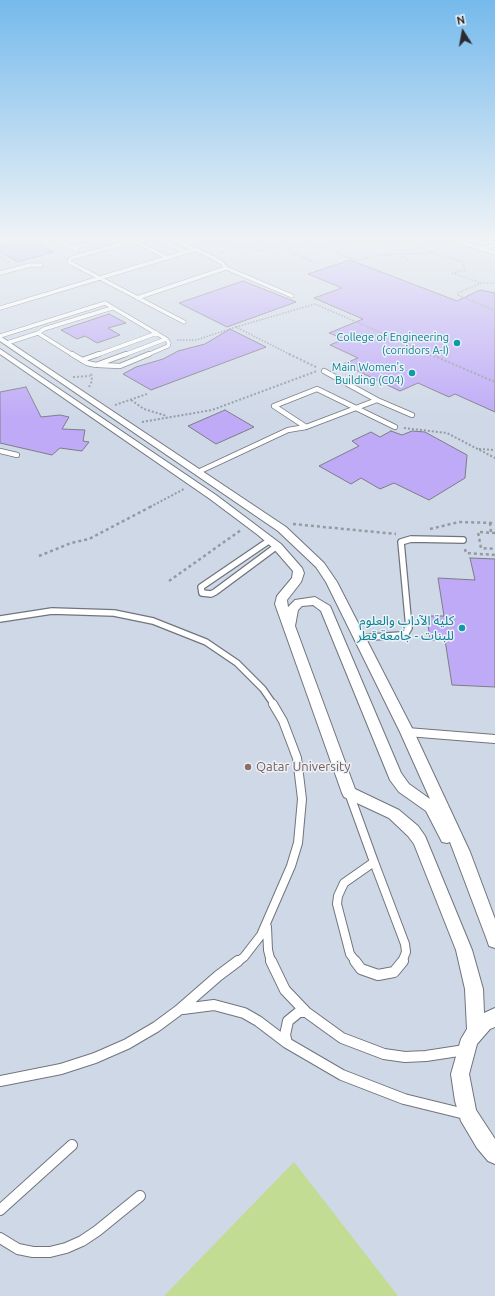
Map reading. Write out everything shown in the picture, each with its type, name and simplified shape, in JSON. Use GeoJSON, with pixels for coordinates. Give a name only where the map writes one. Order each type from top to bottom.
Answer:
{"type":"FeatureCollection","features":[{"type":"Feature","properties":{"kind":"street"},"geometry":{"type":"LineString","coordinates":[[1,343],[80,391],[226,490],[288,534],[320,565],[331,582],[358,638],[408,732],[462,852],[495,940]]}},
{"type":"Feature","properties":{"kind":"street"},"geometry":{"type":"LineString","coordinates":[[1,343],[250,524],[274,543],[299,573],[297,579],[280,602],[349,794],[394,814],[413,831],[420,840],[464,950],[474,989],[476,1030]]}},
{"type":"Feature","properties":{"kind":"street"},"geometry":{"type":"LineString","coordinates":[[213,497],[226,490]]}},
{"type":"Feature","properties":{"kind":"street"},"geometry":{"type":"LineString","coordinates":[[289,626],[293,608],[299,603],[315,601],[326,609],[395,776],[404,788],[431,807],[447,837],[462,852]]}},
{"type":"Feature","properties":{"kind":"street"},"geometry":{"type":"LineString","coordinates":[[495,1017],[476,1030],[465,1050],[462,1062],[461,1087],[468,1114],[484,1141],[495,1154]]}},
{"type":"Feature","properties":{"kind":"lane"},"geometry":{"type":"LineString","coordinates":[[0,308],[36,297]]}},
{"type":"Feature","properties":{"kind":"lane"},"geometry":{"type":"LineString","coordinates":[[137,298],[184,322]]}},
{"type":"Feature","properties":{"kind":"lane"},"geometry":{"type":"LineString","coordinates":[[1,343],[66,316],[105,303],[157,333],[169,343],[168,346],[120,366],[94,365],[82,360],[38,333]]}},
{"type":"Feature","properties":{"kind":"lane"},"geometry":{"type":"LineString","coordinates":[[1,343],[38,333],[38,331],[112,308]]}},
{"type":"Feature","properties":{"kind":"lane"},"geometry":{"type":"LineString","coordinates":[[66,316],[74,320]]}},
{"type":"Feature","properties":{"kind":"lane"},"geometry":{"type":"LineString","coordinates":[[82,360],[157,333]]}},
{"type":"Feature","properties":{"kind":"lane"},"geometry":{"type":"LineString","coordinates":[[94,365],[166,339]]}},
{"type":"Feature","properties":{"kind":"lane"},"geometry":{"type":"LineString","coordinates":[[324,371],[377,400],[412,415]]}},
{"type":"Feature","properties":{"kind":"lane"},"geometry":{"type":"LineString","coordinates":[[306,427],[273,408],[274,406],[317,389],[359,408],[395,427]]}},
{"type":"Feature","properties":{"kind":"lane"},"geometry":{"type":"LineString","coordinates":[[198,472],[288,430],[306,427],[377,400]]}},
{"type":"Feature","properties":{"kind":"lane"},"geometry":{"type":"LineString","coordinates":[[0,451],[17,455]]}},
{"type":"Feature","properties":{"kind":"lane"},"geometry":{"type":"LineString","coordinates":[[358,638],[400,635],[406,633],[409,628],[401,542],[410,539],[463,540]]}},
{"type":"Feature","properties":{"kind":"lane"},"geometry":{"type":"LineString","coordinates":[[274,543],[215,592],[210,594],[202,593],[201,587],[205,584],[274,543]]}},
{"type":"Feature","properties":{"kind":"lane"},"geometry":{"type":"LineString","coordinates":[[0,619],[32,613],[73,610],[114,613],[153,621],[189,634],[222,652],[236,663],[263,689],[283,721],[291,739],[301,778],[302,799],[298,843],[291,866],[262,935],[244,957],[218,976],[179,1010],[156,1027],[127,1044],[95,1058],[61,1069],[0,1081]]}},
{"type":"Feature","properties":{"kind":"lane"},"geometry":{"type":"LineString","coordinates":[[408,732],[495,739]]}},
{"type":"Feature","properties":{"kind":"lane"},"geometry":{"type":"LineString","coordinates":[[349,794],[405,944],[406,952],[404,960],[394,972],[378,975],[361,969],[350,954],[338,904],[338,896],[344,883],[374,862]]}},
{"type":"Feature","properties":{"kind":"lane"},"geometry":{"type":"LineString","coordinates":[[267,923],[268,950],[277,977],[285,990],[306,1012],[323,1026],[342,1038],[362,1047],[384,1054],[426,1056],[465,1050]]}},
{"type":"Feature","properties":{"kind":"lane"},"geometry":{"type":"LineString","coordinates":[[179,1010],[202,1005],[229,1008],[258,1021],[287,1043],[342,1075],[372,1088],[436,1108],[468,1114]]}},
{"type":"Feature","properties":{"kind":"lane"},"geometry":{"type":"LineString","coordinates":[[287,1043],[285,1035],[288,1021],[299,1012],[306,1012]]}},
{"type":"Feature","properties":{"kind":"lane"},"geometry":{"type":"LineString","coordinates":[[0,1210],[72,1145]]}},
{"type":"Feature","properties":{"kind":"lane"},"geometry":{"type":"LineString","coordinates":[[0,1238],[18,1249],[33,1252],[50,1252],[66,1248],[82,1241],[97,1231],[140,1196]]}},
{"type":"Feature","properties":{"kind":"path"},"geometry":{"type":"LineString","coordinates":[[463,297],[495,312]]}},
{"type":"Feature","properties":{"kind":"path"},"geometry":{"type":"LineString","coordinates":[[166,339],[196,340],[315,304],[495,382]]}},
{"type":"Feature","properties":{"kind":"path"},"geometry":{"type":"LineString","coordinates":[[130,426],[170,416],[212,410],[320,370],[236,327]]}},
{"type":"Feature","properties":{"kind":"path"},"geometry":{"type":"LineString","coordinates":[[80,391],[91,386],[94,365]]}},
{"type":"Feature","properties":{"kind":"path"},"geometry":{"type":"LineString","coordinates":[[106,409],[147,394]]}},
{"type":"Feature","properties":{"kind":"path"},"geometry":{"type":"LineString","coordinates":[[131,400],[144,409],[170,416]]}},
{"type":"Feature","properties":{"kind":"path"},"geometry":{"type":"LineString","coordinates":[[395,427],[447,433],[495,458]]}},
{"type":"Feature","properties":{"kind":"path"},"geometry":{"type":"LineString","coordinates":[[478,449],[495,450]]}},
{"type":"Feature","properties":{"kind":"path"},"geometry":{"type":"LineString","coordinates":[[39,556],[71,543],[89,539],[194,484]]}},
{"type":"Feature","properties":{"kind":"path"},"geometry":{"type":"LineString","coordinates":[[271,522],[404,535]]}},
{"type":"Feature","properties":{"kind":"path"},"geometry":{"type":"LineString","coordinates":[[425,530],[459,522],[495,523]]}},
{"type":"Feature","properties":{"kind":"path"},"geometry":{"type":"LineString","coordinates":[[490,523],[492,533]]}},
{"type":"Feature","properties":{"kind":"path"},"geometry":{"type":"LineString","coordinates":[[169,581],[250,524]]}},
{"type":"Feature","properties":{"kind":"path"},"geometry":{"type":"LineString","coordinates":[[495,533],[478,532],[481,548],[495,549]]}},
{"type":"Feature","properties":{"kind":"shaded area","name":"Qatar University"},"geometry":{"type":"Polygon","coordinates":[[[0,297],[495,297],[495,1296],[0,1296],[0,297]]]}},
{"type":"Feature","properties":{"kind":"green space"},"geometry":{"type":"Polygon","coordinates":[[[294,1162],[398,1296],[164,1296],[294,1162]]]}},
{"type":"Feature","properties":{"kind":"building"},"geometry":{"type":"Polygon","coordinates":[[[195,297],[285,297],[296,302],[227,327],[179,303],[195,297]]]}},
{"type":"Feature","properties":{"kind":"building"},"geometry":{"type":"Polygon","coordinates":[[[448,297],[457,301],[464,297],[495,297],[495,412],[455,394],[449,397],[418,383],[400,391],[343,364],[358,358],[330,345],[344,339],[329,333],[363,319],[314,298],[448,297]]]}},
{"type":"Feature","properties":{"kind":"building"},"geometry":{"type":"Polygon","coordinates":[[[109,314],[126,323],[108,328],[120,335],[97,343],[85,336],[77,339],[61,330],[109,314]]]}},
{"type":"Feature","properties":{"kind":"building"},"geometry":{"type":"Polygon","coordinates":[[[230,329],[266,347],[151,390],[123,374],[136,367],[163,359],[178,351],[205,344],[230,329]]]}},
{"type":"Feature","properties":{"kind":"building"},"geometry":{"type":"Polygon","coordinates":[[[26,387],[41,417],[60,415],[69,417],[62,429],[85,430],[83,441],[89,442],[82,451],[60,448],[52,455],[0,443],[0,392],[26,387]]]}},
{"type":"Feature","properties":{"kind":"building"},"geometry":{"type":"Polygon","coordinates":[[[225,410],[254,427],[216,444],[188,426],[225,410]]]}},
{"type":"Feature","properties":{"kind":"building"},"geometry":{"type":"Polygon","coordinates":[[[391,431],[402,435],[412,431],[425,432],[467,455],[465,478],[429,500],[394,483],[380,489],[361,478],[351,484],[319,466],[359,446],[352,441],[371,432],[380,437],[391,431]]]}},
{"type":"Feature","properties":{"kind":"building","name":"كلية الآداب والعلوم للبنات - جامعة قطر"},"geometry":{"type":"Polygon","coordinates":[[[470,558],[495,559],[495,687],[452,685],[445,640],[430,640],[427,616],[444,616],[438,578],[475,580],[470,558]]]}},
{"type":"Feature","properties":{"kind":"place","name":"College of Engineering (corridors A-I)"},"geometry":{"type":"Point","coordinates":[457,343]}},
{"type":"Feature","properties":{"kind":"place","name":"Main Women's Building (C04)"},"geometry":{"type":"Point","coordinates":[412,373]}},
{"type":"Feature","properties":{"kind":"place","name":"كلية الآداب والعلوم للبنات - جامعة قطر"},"geometry":{"type":"Point","coordinates":[462,628]}},
{"type":"Feature","properties":{"kind":"place","name":"Qatar University"},"geometry":{"type":"Point","coordinates":[248,767]}}]}
